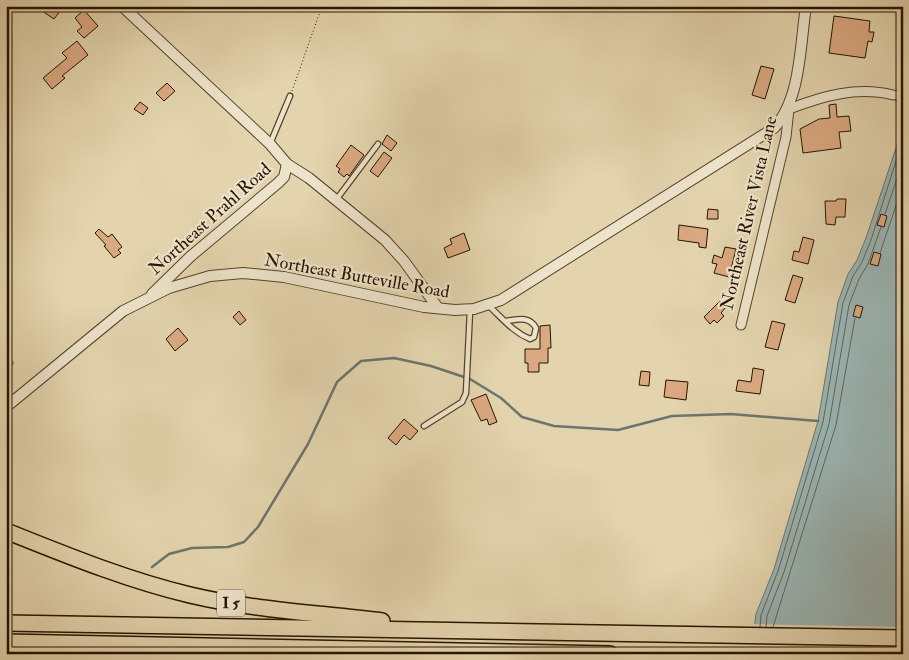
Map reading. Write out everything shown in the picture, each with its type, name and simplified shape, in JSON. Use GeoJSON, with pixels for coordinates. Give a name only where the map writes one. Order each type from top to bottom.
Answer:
{"type":"FeatureCollection","features":[{"type":"Feature","properties":{"kind":"highway","name":"I 5"},"geometry":{"type":"LineString","coordinates":[[6,532],[125,576],[190,595],[275,610],[466,630]]}},
{"type":"Feature","properties":{"kind":"highway","name":"I 5"},"geometry":{"type":"LineString","coordinates":[[6,618],[42,624]]}},
{"type":"Feature","properties":{"kind":"highway","name":"I 5"},"geometry":{"type":"LineString","coordinates":[[6,623],[903,638]]}},
{"type":"Feature","properties":{"kind":"highway"},"geometry":{"type":"LineString","coordinates":[[6,642],[438,649],[492,653],[610,654]]}},
{"type":"Feature","properties":{"kind":"highway"},"geometry":{"type":"LineString","coordinates":[[6,649],[71,643]]}},
{"type":"Feature","properties":{"kind":"street"},"geometry":{"type":"LineString","coordinates":[[122,6],[270,144],[287,164],[309,178],[396,252],[429,293],[438,308]]}},
{"type":"Feature","properties":{"kind":"street","name":"Northeast Butteville Road"},"geometry":{"type":"LineString","coordinates":[[6,406],[123,311],[151,295],[210,276],[256,274],[284,277],[438,308],[470,309],[488,305],[526,286],[751,145],[774,128],[789,109],[794,92],[806,6]]}},
{"type":"Feature","properties":{"kind":"street"},"geometry":{"type":"LineString","coordinates":[[789,109],[810,100],[850,91],[868,90],[893,95]]}},
{"type":"Feature","properties":{"kind":"street","name":"Northeast River Vista Lane"},"geometry":{"type":"LineString","coordinates":[[741,325],[786,137],[789,109]]}},
{"type":"Feature","properties":{"kind":"street","name":"Northeast Prahl Road"},"geometry":{"type":"LineString","coordinates":[[151,295],[191,256],[278,184],[284,177],[287,164]]}},
{"type":"Feature","properties":{"kind":"lane"},"geometry":{"type":"LineString","coordinates":[[893,95],[903,91]]}},
{"type":"Feature","properties":{"kind":"lane"},"geometry":{"type":"LineString","coordinates":[[893,95],[903,102]]}},
{"type":"Feature","properties":{"kind":"lane"},"geometry":{"type":"LineString","coordinates":[[270,144],[290,96]]}},
{"type":"Feature","properties":{"kind":"lane"},"geometry":{"type":"LineString","coordinates":[[336,200],[378,144]]}},
{"type":"Feature","properties":{"kind":"lane"},"geometry":{"type":"LineString","coordinates":[[488,305],[505,322],[518,334],[530,339],[534,337],[536,328],[530,321],[523,318],[505,322]]}},
{"type":"Feature","properties":{"kind":"lane"},"geometry":{"type":"LineString","coordinates":[[424,426],[462,402],[466,393],[470,309]]}},
{"type":"Feature","properties":{"kind":"lane"},"geometry":{"type":"LineString","coordinates":[[6,356],[10,363]]}},
{"type":"Feature","properties":{"kind":"path"},"geometry":{"type":"LineString","coordinates":[[290,96],[322,6]]}},
{"type":"Feature","properties":{"kind":"path"},"geometry":{"type":"LineString","coordinates":[[903,161],[897,176],[903,178]]}},
{"type":"Feature","properties":{"kind":"water"},"geometry":{"type":"Polygon","coordinates":[[[903,127],[903,654],[751,654],[756,614],[774,569],[818,421],[838,302],[848,274],[857,260],[866,238],[903,127]]]}},
{"type":"Feature","properties":{"kind":"pier"},"geometry":{"type":"Polygon","coordinates":[[[752,624],[903,627],[903,654],[748,654],[752,624]]]}},
{"type":"Feature","properties":{"kind":"building"},"geometry":{"type":"Polygon","coordinates":[[[46,6],[64,6],[54,19],[42,11],[46,6]]]}},
{"type":"Feature","properties":{"kind":"building"},"geometry":{"type":"Polygon","coordinates":[[[84,10],[98,26],[84,38],[77,31],[82,27],[75,18],[84,10]]]}},
{"type":"Feature","properties":{"kind":"building"},"geometry":{"type":"Polygon","coordinates":[[[834,16],[870,21],[869,32],[874,32],[872,42],[868,41],[865,58],[829,53],[834,16]]]}},
{"type":"Feature","properties":{"kind":"building"},"geometry":{"type":"Polygon","coordinates":[[[77,41],[88,55],[62,76],[65,78],[52,89],[43,78],[67,58],[62,53],[77,41]]]}},
{"type":"Feature","properties":{"kind":"building"},"geometry":{"type":"Polygon","coordinates":[[[761,66],[774,69],[765,99],[752,95],[761,66]]]}},
{"type":"Feature","properties":{"kind":"building"},"geometry":{"type":"Polygon","coordinates":[[[167,83],[175,91],[164,101],[156,93],[167,83]]]}},
{"type":"Feature","properties":{"kind":"building"},"geometry":{"type":"Polygon","coordinates":[[[140,102],[148,108],[143,115],[134,109],[140,102]]]}},
{"type":"Feature","properties":{"kind":"building"},"geometry":{"type":"Polygon","coordinates":[[[836,104],[837,117],[849,116],[851,131],[839,132],[841,148],[803,153],[800,129],[819,119],[830,118],[829,105],[836,104]]]}},
{"type":"Feature","properties":{"kind":"building"},"geometry":{"type":"Polygon","coordinates":[[[387,135],[397,143],[391,151],[382,144],[387,135]]]}},
{"type":"Feature","properties":{"kind":"building"},"geometry":{"type":"Polygon","coordinates":[[[351,145],[364,155],[349,176],[347,174],[344,177],[338,172],[340,169],[336,166],[351,145]]]}},
{"type":"Feature","properties":{"kind":"building"},"geometry":{"type":"Polygon","coordinates":[[[384,152],[392,158],[378,177],[370,171],[384,152]]]}},
{"type":"Feature","properties":{"kind":"building"},"geometry":{"type":"Polygon","coordinates":[[[837,199],[846,199],[845,217],[836,217],[835,225],[826,224],[825,201],[836,201],[837,199]]]}},
{"type":"Feature","properties":{"kind":"building"},"geometry":{"type":"Polygon","coordinates":[[[708,209],[718,210],[718,219],[707,219],[708,209]]]}},
{"type":"Feature","properties":{"kind":"building"},"geometry":{"type":"Polygon","coordinates":[[[881,214],[887,216],[884,227],[877,225],[881,214]]]}},
{"type":"Feature","properties":{"kind":"building"},"geometry":{"type":"Polygon","coordinates":[[[679,225],[708,229],[706,248],[699,247],[699,243],[678,240],[679,225]]]}},
{"type":"Feature","properties":{"kind":"building"},"geometry":{"type":"Polygon","coordinates":[[[99,229],[108,237],[112,234],[122,247],[118,250],[121,253],[114,258],[95,233],[99,229]]]}},
{"type":"Feature","properties":{"kind":"building"},"geometry":{"type":"Polygon","coordinates":[[[464,233],[470,250],[448,258],[444,248],[452,244],[450,239],[464,233]]]}},
{"type":"Feature","properties":{"kind":"building"},"geometry":{"type":"Polygon","coordinates":[[[803,237],[814,240],[808,264],[792,260],[794,251],[799,252],[803,237]]]}},
{"type":"Feature","properties":{"kind":"building"},"geometry":{"type":"Polygon","coordinates":[[[725,247],[736,249],[729,277],[714,273],[717,264],[712,263],[714,255],[722,258],[725,247]]]}},
{"type":"Feature","properties":{"kind":"building"},"geometry":{"type":"Polygon","coordinates":[[[874,252],[881,254],[878,266],[870,264],[874,252]]]}},
{"type":"Feature","properties":{"kind":"building"},"geometry":{"type":"Polygon","coordinates":[[[793,275],[803,278],[795,303],[785,300],[793,275]]]}},
{"type":"Feature","properties":{"kind":"building"},"geometry":{"type":"Polygon","coordinates":[[[720,301],[726,307],[721,313],[724,316],[717,323],[714,320],[710,324],[704,317],[720,301]]]}},
{"type":"Feature","properties":{"kind":"building"},"geometry":{"type":"Polygon","coordinates":[[[856,305],[863,307],[860,318],[853,316],[856,305]]]}},
{"type":"Feature","properties":{"kind":"building"},"geometry":{"type":"Polygon","coordinates":[[[239,311],[246,320],[240,325],[233,317],[239,311]]]}},
{"type":"Feature","properties":{"kind":"building"},"geometry":{"type":"Polygon","coordinates":[[[772,321],[785,324],[778,350],[765,347],[772,321]]]}},
{"type":"Feature","properties":{"kind":"building"},"geometry":{"type":"Polygon","coordinates":[[[550,325],[551,348],[548,348],[548,363],[539,363],[539,372],[528,372],[528,363],[525,363],[525,349],[540,349],[540,326],[550,325]]]}},
{"type":"Feature","properties":{"kind":"building"},"geometry":{"type":"Polygon","coordinates":[[[178,328],[188,340],[175,351],[166,339],[178,328]]]}},
{"type":"Feature","properties":{"kind":"building"},"geometry":{"type":"Polygon","coordinates":[[[753,368],[764,370],[760,394],[736,391],[738,380],[751,382],[753,368]]]}},
{"type":"Feature","properties":{"kind":"building"},"geometry":{"type":"Polygon","coordinates":[[[641,371],[650,372],[649,386],[639,385],[641,371]]]}},
{"type":"Feature","properties":{"kind":"building"},"geometry":{"type":"Polygon","coordinates":[[[666,380],[688,382],[686,400],[664,397],[666,380]]]}},
{"type":"Feature","properties":{"kind":"building"},"geometry":{"type":"Polygon","coordinates":[[[486,394],[497,422],[489,425],[487,419],[481,421],[471,400],[486,394]]]}},
{"type":"Feature","properties":{"kind":"building"},"geometry":{"type":"Polygon","coordinates":[[[404,419],[418,431],[410,440],[404,435],[396,445],[388,438],[404,419]]]}},
{"type":"Feature","properties":{"kind":"waterway"},"geometry":{"type":"LineString","coordinates":[[152,567],[169,554],[192,548],[228,547],[244,542],[258,527],[308,444],[337,382],[361,361],[394,358],[431,366],[470,379],[501,398],[522,417],[554,426],[618,430],[672,416],[731,414],[818,421]]}}]}
